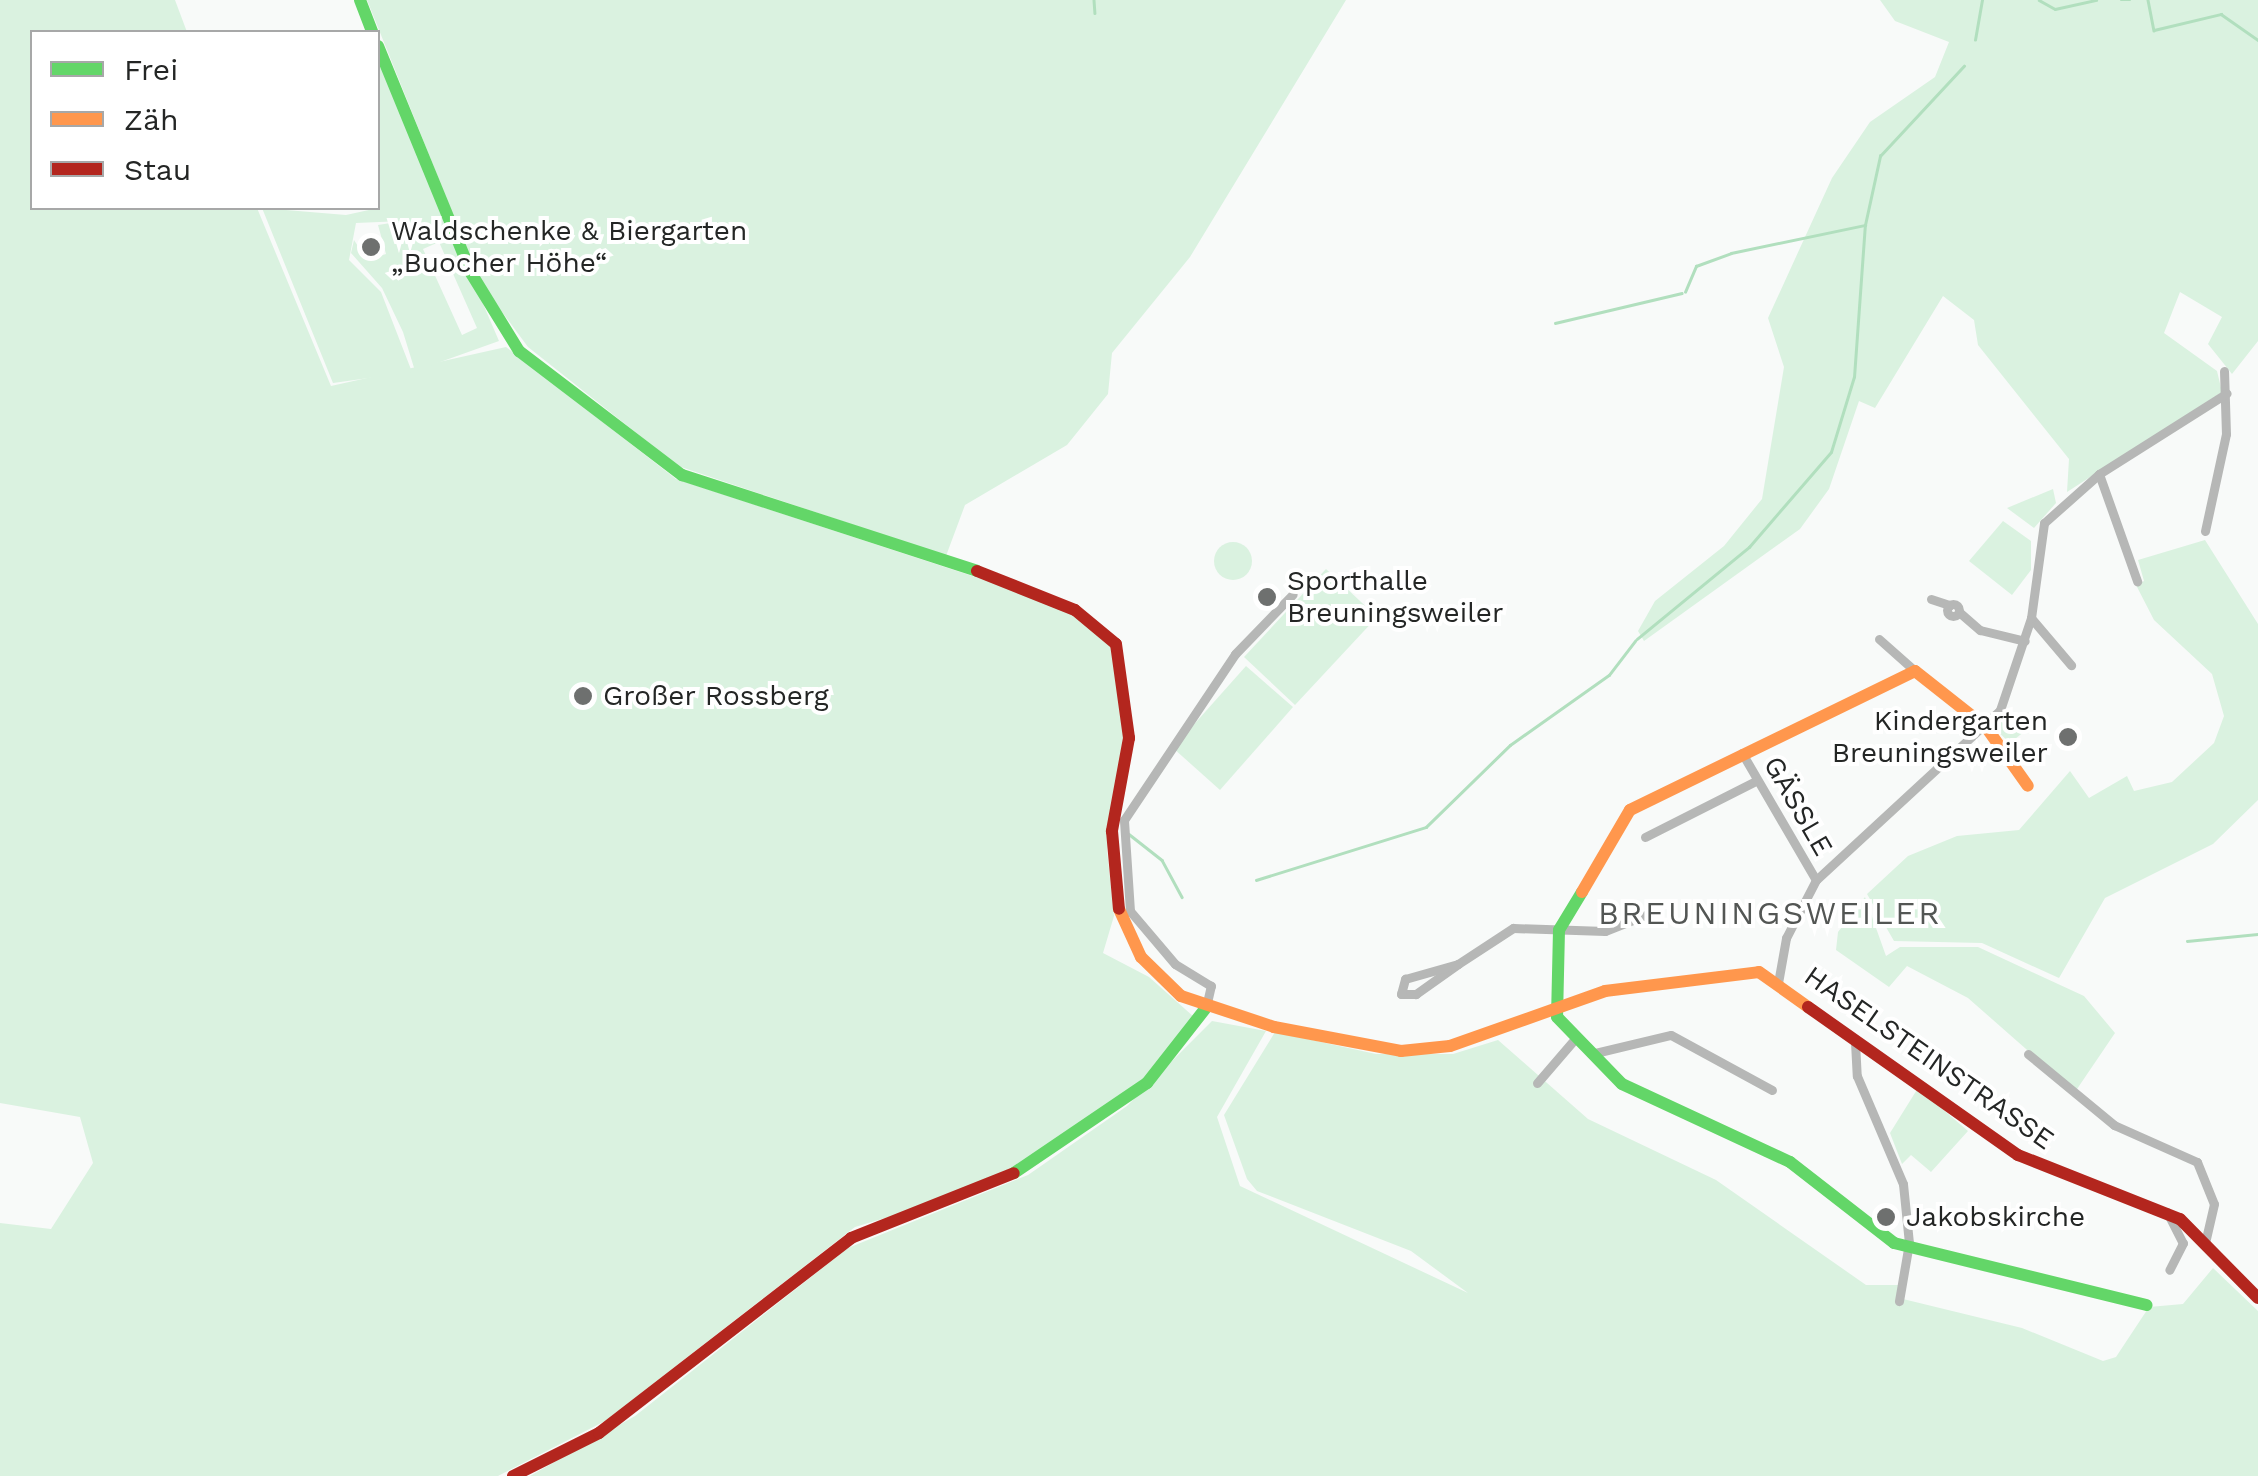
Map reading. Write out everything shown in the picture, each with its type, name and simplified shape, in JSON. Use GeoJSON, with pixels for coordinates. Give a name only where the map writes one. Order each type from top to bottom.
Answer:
{"type":"FeatureCollection","features":[{"type":"Feature","properties":{"kind":"street"},"geometry":{"type":"LineString","coordinates":[[360,0],[371,30]]}},
{"type":"Feature","properties":{"kind":"street"},"geometry":{"type":"LineString","coordinates":[[380,51],[470,272],[519,350],[682,475],[1020,585],[1074,610],[1116,644],[1129,738],[1112,881],[1122,923],[1150,967],[1205,1009],[1400,1051],[1450,1046],[1556,1004],[1718,973],[1778,982],[1786,938],[1816,880],[1904,790],[1986,727],[2025,641],[2031,618],[2036,539],[2099,474],[2227,394]]}},
{"type":"Feature","properties":{"kind":"street"},"geometry":{"type":"LineString","coordinates":[[2205,531],[2227,394],[2224,371]]}},
{"type":"Feature","properties":{"kind":"street"},"geometry":{"type":"LineString","coordinates":[[2099,474],[2137,581]]}},
{"type":"Feature","properties":{"kind":"street"},"geometry":{"type":"LineString","coordinates":[[513,1476],[599,1433],[851,1238],[978,1194],[1059,1150],[1146,1083],[1205,1009],[1210,986],[1158,947],[1126,892],[1127,810],[1235,654],[1292,594]]}},
{"type":"Feature","properties":{"kind":"street"},"geometry":{"type":"LineString","coordinates":[[1931,599],[1954,608],[1980,630],[2025,641]]}},
{"type":"Feature","properties":{"kind":"street"},"geometry":{"type":"LineString","coordinates":[[2031,618],[2072,665]]}},
{"type":"Feature","properties":{"kind":"street"},"geometry":{"type":"LineString","coordinates":[[1880,639],[1986,727],[2028,786]]}},
{"type":"Feature","properties":{"kind":"street"},"geometry":{"type":"LineString","coordinates":[[1916,671],[1630,810],[1559,930],[1556,1004],[1574,1040],[1644,1096],[1812,1175],[1908,1250],[2147,1305]]}},
{"type":"Feature","properties":{"kind":"street","name":"GÄSSLE"},"geometry":{"type":"LineString","coordinates":[[1742,753],[1816,880]]}},
{"type":"Feature","properties":{"kind":"street"},"geometry":{"type":"LineString","coordinates":[[1644,837],[1756,781]]}},
{"type":"Feature","properties":{"kind":"street"},"geometry":{"type":"LineString","coordinates":[[1458,964],[1405,980],[1402,994],[1416,994],[1513,928],[1606,930],[1648,914]]}},
{"type":"Feature","properties":{"kind":"street","name":"HASELSTEINSTRASSE"},"geometry":{"type":"LineString","coordinates":[[1778,982],[1854,1042],[2018,1156],[2167,1212],[2206,1240],[2258,1298]]}},
{"type":"Feature","properties":{"kind":"street"},"geometry":{"type":"LineString","coordinates":[[1591,1054],[1671,1035],[1772,1090]]}},
{"type":"Feature","properties":{"kind":"street"},"geometry":{"type":"LineString","coordinates":[[1537,1083],[1574,1040]]}},
{"type":"Feature","properties":{"kind":"street"},"geometry":{"type":"LineString","coordinates":[[1854,1042],[1856,1076],[1899,1169],[1908,1250],[1899,1301]]}},
{"type":"Feature","properties":{"kind":"street"},"geometry":{"type":"LineString","coordinates":[[2028,1054],[2114,1126],[2197,1162],[2214,1204],[2206,1240]]}},
{"type":"Feature","properties":{"kind":"street"},"geometry":{"type":"LineString","coordinates":[[2167,1212],[2183,1243],[2169,1270]]}},
{"type":"Feature","properties":{"kind":"green space"},"geometry":{"type":"Polygon","coordinates":[[[0,0],[175,0],[186,30],[30,30],[30,210],[258,210],[331,386],[506,347],[676,479],[1012,589],[1069,611],[1113,645],[1126,717],[1107,850],[1114,916],[1103,953],[1149,977],[1194,1017],[1154,1071],[1093,1123],[985,1188],[855,1227],[605,1421],[498,1476],[0,1476],[0,1223],[51,1229],[93,1163],[80,1117],[0,1103],[0,0]]]}},
{"type":"Feature","properties":{"kind":"green space"},"geometry":{"type":"Polygon","coordinates":[[[367,0],[1346,0],[1190,257],[1112,353],[1108,394],[1067,445],[965,505],[946,556],[678,466],[528,347],[480,282],[367,0]]]}},
{"type":"Feature","properties":{"kind":"green space"},"geometry":{"type":"Polygon","coordinates":[[[1880,0],[2258,0],[2258,341],[2232,374],[2208,344],[2222,317],[2180,292],[2164,333],[2217,371],[2222,392],[2067,492],[2069,459],[1978,345],[1974,320],[1943,296],[1875,408],[1859,401],[1829,489],[1800,529],[1644,641],[1638,631],[1655,601],[1724,546],[1762,499],[1784,367],[1768,318],[1832,178],[1870,122],[1935,77],[1949,42],[1895,21],[1880,0]]]}},
{"type":"Feature","properties":{"kind":"green space"},"geometry":{"type":"Polygon","coordinates":[[[380,64],[499,341],[415,371],[403,332],[382,288],[351,253],[354,240],[367,260],[386,254],[378,225],[403,221],[356,223],[349,260],[381,292],[412,372],[333,383],[263,210],[346,215],[380,210],[380,64]],[[439,242],[423,249],[462,335],[477,328],[439,242]]]}},
{"type":"Feature","properties":{"kind":"green space"},"geometry":{"type":"Polygon","coordinates":[[[2053,489],[2056,503],[2034,528],[2007,508],[2053,489]]]}},
{"type":"Feature","properties":{"kind":"green space"},"geometry":{"type":"Polygon","coordinates":[[[2003,521],[2031,541],[2031,570],[2012,595],[1969,561],[2003,521]]]}},
{"type":"Feature","properties":{"kind":"green space"},"geometry":{"type":"Polygon","coordinates":[[[2205,540],[2258,624],[2258,800],[2213,844],[2105,898],[2059,978],[1982,943],[1894,941],[1867,894],[1908,856],[1957,836],[2019,830],[2070,771],[2089,798],[2127,776],[2134,791],[2172,782],[2214,743],[2224,716],[2212,674],[2154,620],[2136,585],[2144,581],[2138,560],[2205,540]]]}},
{"type":"Feature","properties":{"kind":"green space"},"geometry":{"type":"Polygon","coordinates":[[[1233,542],[1246,548],[1252,561],[1246,574],[1233,580],[1220,574],[1214,561],[1220,548],[1233,542]]]}},
{"type":"Feature","properties":{"kind":"green space"},"geometry":{"type":"Polygon","coordinates":[[[1326,569],[1377,617],[1295,705],[1244,657],[1326,569]]]}},
{"type":"Feature","properties":{"kind":"green space"},"geometry":{"type":"Polygon","coordinates":[[[1246,666],[1293,707],[1220,790],[1173,748],[1246,666]]]}},
{"type":"Feature","properties":{"kind":"green space"},"geometry":{"type":"Polygon","coordinates":[[[2008,711],[2025,731],[2010,743],[1995,729],[2008,711]]]}},
{"type":"Feature","properties":{"kind":"green space"},"geometry":{"type":"Polygon","coordinates":[[[1865,897],[1886,956],[1900,947],[1978,947],[2084,996],[2115,1033],[2075,1092],[1968,998],[1907,966],[1889,987],[1836,950],[1838,932],[1865,897]]]}},
{"type":"Feature","properties":{"kind":"green space"},"geometry":{"type":"Polygon","coordinates":[[[1212,1021],[1266,1031],[1217,1117],[1240,1186],[1468,1293],[1411,1251],[1257,1191],[1247,1179],[1224,1115],[1275,1032],[1376,1054],[1453,1054],[1498,1040],[1588,1119],[1716,1180],[1866,1285],[1903,1285],[1903,1299],[2022,1328],[2103,1361],[2116,1357],[2149,1307],[2183,1304],[2213,1268],[2258,1311],[2258,1476],[530,1476],[635,1416],[848,1248],[1028,1175],[1127,1106],[1212,1021]]]}},
{"type":"Feature","properties":{"kind":"green space"},"geometry":{"type":"Polygon","coordinates":[[[1918,1088],[1968,1131],[1931,1172],[1911,1155],[1902,1164],[1890,1133],[1918,1088]]]}},
{"type":"Feature","properties":{"kind":"waterway"},"geometry":{"type":"LineString","coordinates":[[1094,0],[1095,13]]}},
{"type":"Feature","properties":{"kind":"waterway"},"geometry":{"type":"LineString","coordinates":[[1975,40],[1982,0]]}},
{"type":"Feature","properties":{"kind":"waterway"},"geometry":{"type":"LineString","coordinates":[[2039,0],[2055,9],[2096,0]]}},
{"type":"Feature","properties":{"kind":"waterway"},"geometry":{"type":"LineString","coordinates":[[2121,0],[2130,0]]}},
{"type":"Feature","properties":{"kind":"waterway"},"geometry":{"type":"LineString","coordinates":[[2148,0],[2154,30],[2221,14],[2258,40]]}},
{"type":"Feature","properties":{"kind":"waterway"},"geometry":{"type":"LineString","coordinates":[[1637,639],[1749,547],[1831,452],[1854,377],[1865,225],[1880,156],[1964,66]]}},
{"type":"Feature","properties":{"kind":"waterway"},"geometry":{"type":"LineString","coordinates":[[1685,292],[1696,266],[1731,253],[1865,225]]}},
{"type":"Feature","properties":{"kind":"waterway"},"geometry":{"type":"LineString","coordinates":[[1555,323],[1682,293]]}},
{"type":"Feature","properties":{"kind":"waterway"},"geometry":{"type":"LineString","coordinates":[[1256,880],[1426,827],[1510,745],[1609,675],[1635,641]]}},
{"type":"Feature","properties":{"kind":"waterway"},"geometry":{"type":"LineString","coordinates":[[1129,834],[1162,860],[1182,897]]}},
{"type":"Feature","properties":{"kind":"waterway"},"geometry":{"type":"LineString","coordinates":[[2187,941],[2258,934]]}},
{"type":"Feature","properties":{"kind":"traffic: fast"},"geometry":{"type":"LineString","coordinates":[[360,0],[371,30]]}},
{"type":"Feature","properties":{"kind":"traffic: fast"},"geometry":{"type":"LineString","coordinates":[[380,51],[471,273],[519,351],[682,475],[977,571]]}},
{"type":"Feature","properties":{"kind":"traffic: fast"},"geometry":{"type":"LineString","coordinates":[[1582,892],[1559,930],[1557,1017],[1622,1084],[1790,1162],[1894,1243],[2147,1305]]}},
{"type":"Feature","properties":{"kind":"traffic: fast"},"geometry":{"type":"LineString","coordinates":[[1014,1173],[1147,1083],[1205,1009]]}},
{"type":"Feature","properties":{"kind":"traffic: slow"},"geometry":{"type":"LineString","coordinates":[[1582,892],[1630,810],[1915,671],[1986,727],[2028,786]]}},
{"type":"Feature","properties":{"kind":"traffic: slow"},"geometry":{"type":"LineString","coordinates":[[1119,909],[1141,957],[1181,996],[1274,1027],[1401,1051],[1450,1046],[1605,991],[1759,972],[1808,1007]]}},
{"type":"Feature","properties":{"kind":"traffic: jam"},"geometry":{"type":"LineString","coordinates":[[977,571],[1075,610],[1116,644],[1129,738],[1112,831],[1119,909]]}},
{"type":"Feature","properties":{"kind":"traffic: jam"},"geometry":{"type":"LineString","coordinates":[[1808,1007],[2018,1155],[2180,1219],[2258,1298]]}},
{"type":"Feature","properties":{"kind":"traffic: jam"},"geometry":{"type":"LineString","coordinates":[[513,1476],[599,1433],[851,1238],[1014,1173]]}},
{"type":"Feature","properties":{"kind":"place","name":"Waldschenke & Biergarten „Buocher Höhe“"},"geometry":{"type":"Point","coordinates":[371,247]}},
{"type":"Feature","properties":{"kind":"place","name":"Sporthalle Breuningsweiler"},"geometry":{"type":"Point","coordinates":[1267,597]}},
{"type":"Feature","properties":{"kind":"place","name":"Großer Rossberg"},"geometry":{"type":"Point","coordinates":[583,696]}},
{"type":"Feature","properties":{"kind":"place","name":"Kindergarten Breuningsweiler"},"geometry":{"type":"Point","coordinates":[2068,737]}},
{"type":"Feature","properties":{"kind":"place","name":"Jakobskirche"},"geometry":{"type":"Point","coordinates":[1886,1217]}},
{"type":"Feature","properties":{"kind":"district","name":"BREUNINGSWEILER"},"geometry":{"type":"Point","coordinates":[1770,913]}}]}
